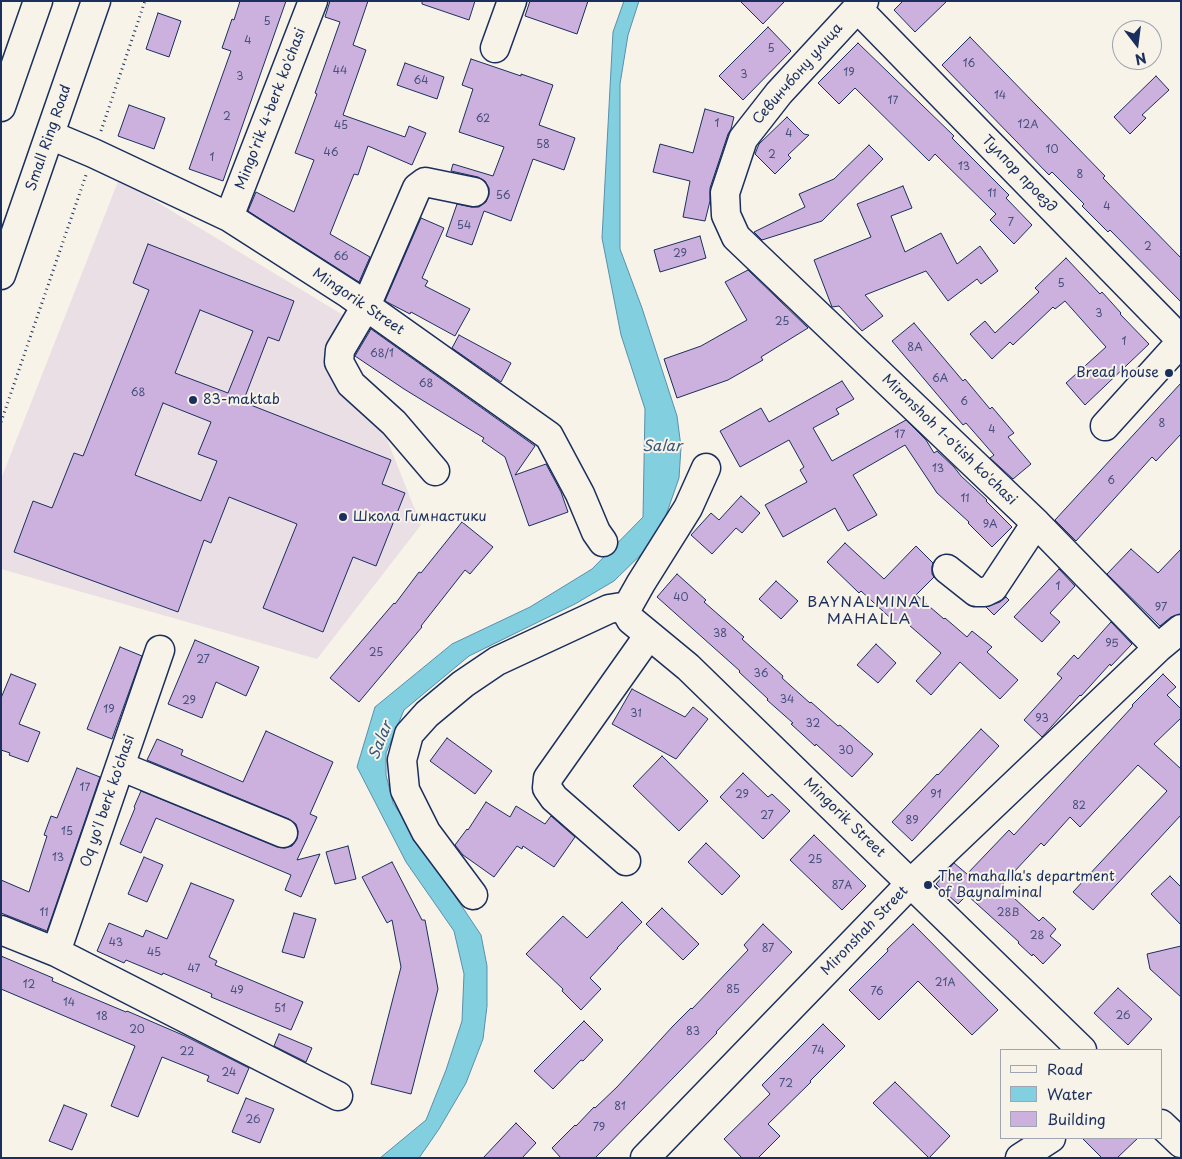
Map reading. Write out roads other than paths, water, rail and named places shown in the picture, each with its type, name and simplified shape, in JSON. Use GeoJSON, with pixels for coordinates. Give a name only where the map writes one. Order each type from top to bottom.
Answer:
{"type":"FeatureCollection","features":[{"type":"Feature","properties":{"kind":"main road"},"geometry":{"type":"LineString","coordinates":[[1,107],[38,1]]}},
{"type":"Feature","properties":{"kind":"main road","name":"Small Ring Road"},"geometry":{"type":"LineString","coordinates":[[1,275],[96,1]]}},
{"type":"Feature","properties":{"kind":"main road","name":"Mingo'rik 4-berk ko'chasi"},"geometry":{"type":"LineString","coordinates":[[229,217],[313,1]]}},
{"type":"Feature","properties":{"kind":"main road"},"geometry":{"type":"LineString","coordinates":[[495,48],[512,1]]}},
{"type":"Feature","properties":{"kind":"main road","name":"Севинчбону улица"},"geometry":{"type":"LineString","coordinates":[[736,237],[726,215],[725,193],[743,139],[779,93],[860,5]]}},
{"type":"Feature","properties":{"kind":"main road","name":"Тулпор проезд"},"geometry":{"type":"LineString","coordinates":[[860,5],[1181,341]]}},
{"type":"Feature","properties":{"kind":"main road","name":"Mingorik Street"},"geometry":{"type":"LineString","coordinates":[[50,136],[93,153],[229,217],[349,294],[549,436],[580,494],[602,542]]}},
{"type":"Feature","properties":{"kind":"main road"},"geometry":{"type":"LineString","coordinates":[[435,471],[394,423],[351,384],[339,362],[340,350],[366,306],[417,188],[426,182],[474,192]]}},
{"type":"Feature","properties":{"kind":"main road","name":"Mironshoh 1-o'tish ko'chasi"},"geometry":{"type":"LineString","coordinates":[[736,237],[1036,523],[1174,636]]}},
{"type":"Feature","properties":{"kind":"main road"},"geometry":{"type":"LineString","coordinates":[[1105,426],[1181,341]]}},
{"type":"Feature","properties":{"kind":"main road"},"geometry":{"type":"LineString","coordinates":[[472,895],[426,832],[405,790],[402,760],[409,734],[427,714],[463,684],[496,661],[609,609],[635,594],[688,508],[706,468]]}},
{"type":"Feature","properties":{"kind":"main road"},"geometry":{"type":"LineString","coordinates":[[947,569],[976,592],[985,592],[993,588],[1036,523]]}},
{"type":"Feature","properties":{"kind":"main road","name":"Mingorik Street"},"geometry":{"type":"LineString","coordinates":[[635,594],[627,613],[631,620],[688,667],[1081,1049]]}},
{"type":"Feature","properties":{"kind":"main road"},"geometry":{"type":"LineString","coordinates":[[626,861],[554,798],[547,788],[548,778],[649,635]]}},
{"type":"Feature","properties":{"kind":"main road","name":"Mironshah Street"},"geometry":{"type":"LineString","coordinates":[[645,1158],[911,883],[1174,636]]}},
{"type":"Feature","properties":{"kind":"main road","name":"Oq yo'l berk ko'chasi"},"geometry":{"type":"LineString","coordinates":[[56,952],[160,650]]}},
{"type":"Feature","properties":{"kind":"main road"},"geometry":{"type":"LineString","coordinates":[[120,766],[283,833]]}},
{"type":"Feature","properties":{"kind":"main road"},"geometry":{"type":"LineString","coordinates":[[1,930],[56,952],[338,1096]]}},
{"type":"Feature","properties":{"kind":"main road"},"geometry":{"type":"LineString","coordinates":[[1162,1125],[1181,1143]]}},
{"type":"Feature","properties":{"kind":"main road"},"geometry":{"type":"LineString","coordinates":[[1020,1158],[1049,1139]]}},
{"type":"Feature","properties":{"kind":"water","name":"Salar"},"geometry":{"type":"Polygon","coordinates":[[[624,1],[639,1],[628,35],[620,84],[620,249],[642,308],[677,416],[681,447],[679,478],[658,538],[614,581],[575,604],[469,656],[404,710],[386,753],[386,775],[393,803],[481,935],[487,966],[487,1006],[483,1039],[466,1083],[439,1129],[419,1158],[380,1158],[426,1120],[446,1070],[462,1021],[464,974],[454,931],[406,862],[357,767],[375,707],[452,644],[530,607],[592,569],[643,517],[645,409],[621,335],[602,238],[613,32],[624,1]]]}},
{"type":"Feature","properties":{"kind":"place","name":"Bread house"},"geometry":{"type":"Point","coordinates":[1169,373]}},
{"type":"Feature","properties":{"kind":"place","name":"83-maktab"},"geometry":{"type":"Point","coordinates":[193,400]}},
{"type":"Feature","properties":{"kind":"place","name":"Школа Гимнастики"},"geometry":{"type":"Point","coordinates":[343,517]}},
{"type":"Feature","properties":{"kind":"place","name":"The mahalla's department of Baynalminal"},"geometry":{"type":"Point","coordinates":[928,885]}},
{"type":"Feature","properties":{"kind":"district","name":"BAYNALMINAL MAHALLA"},"geometry":{"type":"Point","coordinates":[869,612]}}]}
